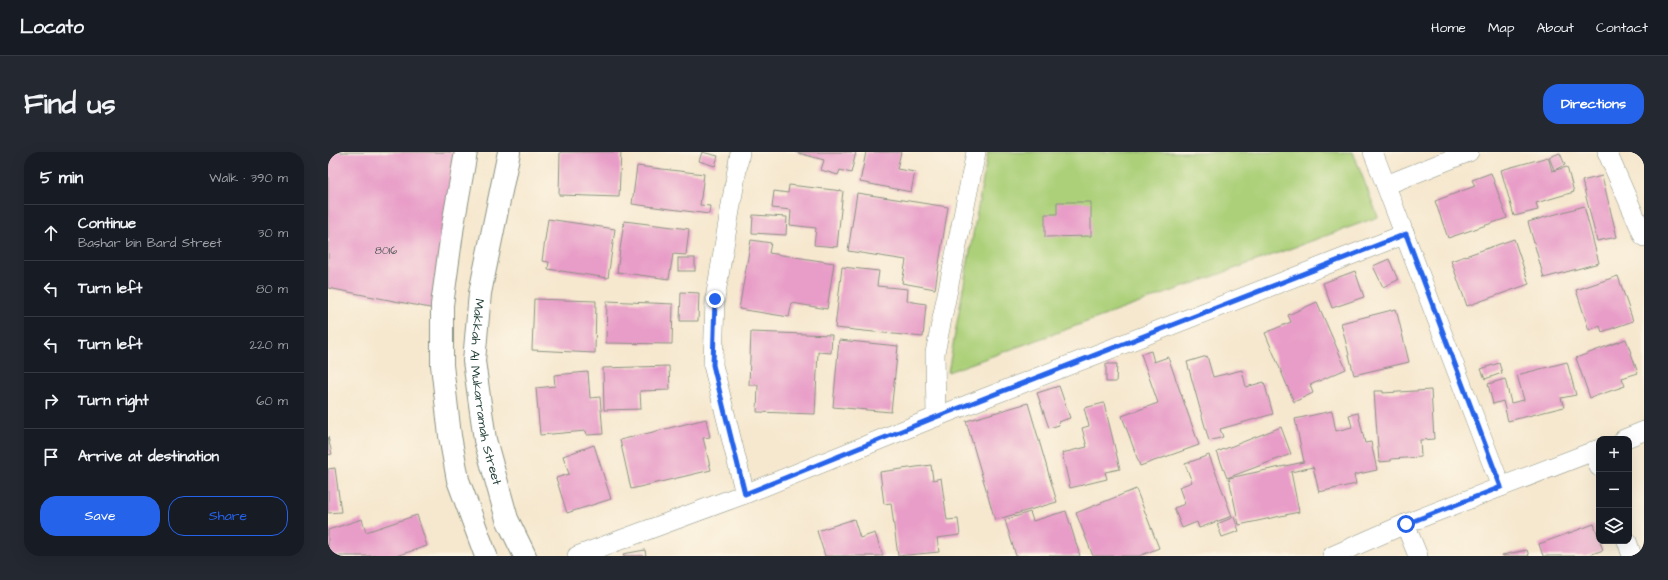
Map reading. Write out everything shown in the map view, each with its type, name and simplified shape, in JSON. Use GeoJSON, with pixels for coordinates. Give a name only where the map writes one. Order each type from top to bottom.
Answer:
{"type":"FeatureCollection","features":[{"type":"Feature","properties":{"kind":"main road"},"geometry":{"type":"LineString","coordinates":[[466,152],[453,225],[442,305],[442,365],[450,436],[458,480],[486,556]]}},
{"type":"Feature","properties":{"kind":"main road","name":"Makkah Al Mukarramah Street"},"geometry":{"type":"LineString","coordinates":[[510,152],[480,293],[474,361],[485,440],[507,519],[525,556]]}},
{"type":"Feature","properties":{"kind":"street"},"geometry":{"type":"LineString","coordinates":[[740,152],[715,299],[713,365],[745,494]]}},
{"type":"Feature","properties":{"kind":"street"},"geometry":{"type":"LineString","coordinates":[[936,417],[935,353],[976,152]]}},
{"type":"Feature","properties":{"kind":"street"},"geometry":{"type":"LineString","coordinates":[[1373,152],[1406,234],[1501,487]]}},
{"type":"Feature","properties":{"kind":"street"},"geometry":{"type":"LineString","coordinates":[[1386,185],[1469,152]]}},
{"type":"Feature","properties":{"kind":"street"},"geometry":{"type":"LineString","coordinates":[[1607,152],[1644,237]]}},
{"type":"Feature","properties":{"kind":"street"},"geometry":{"type":"LineString","coordinates":[[577,556],[745,494],[936,417],[1406,234]]}},
{"type":"Feature","properties":{"kind":"street"},"geometry":{"type":"LineString","coordinates":[[1632,436],[1644,431]]}},
{"type":"Feature","properties":{"kind":"street"},"geometry":{"type":"LineString","coordinates":[[1332,556],[1406,524],[1501,487],[1596,456]]}},
{"type":"Feature","properties":{"kind":"street"},"geometry":{"type":"LineString","coordinates":[[1406,524],[1418,556]]}},
{"type":"Feature","properties":{"kind":"street"},"geometry":{"type":"LineString","coordinates":[[1627,544],[1632,556]]}},
{"type":"Feature","properties":{"kind":"green space"},"geometry":{"type":"Polygon","coordinates":[[[988,152],[1353,152],[1378,217],[948,372],[988,152]]]}},
{"type":"Feature","properties":{"kind":"building"},"geometry":{"type":"Polygon","coordinates":[[[328,152],[461,152],[435,309],[328,288],[328,152]]]}},
{"type":"Feature","properties":{"kind":"building"},"geometry":{"type":"Polygon","coordinates":[[[560,152],[621,152],[619,197],[559,195],[560,152]]]}},
{"type":"Feature","properties":{"kind":"building"},"geometry":{"type":"Polygon","coordinates":[[[702,152],[718,156],[715,166],[699,161],[702,152]]]}},
{"type":"Feature","properties":{"kind":"building"},"geometry":{"type":"Polygon","coordinates":[[[795,152],[856,152],[851,173],[840,170],[838,175],[821,170],[824,160],[795,152]]]}},
{"type":"Feature","properties":{"kind":"building"},"geometry":{"type":"Polygon","coordinates":[[[866,152],[901,152],[897,169],[915,172],[911,192],[860,182],[866,152]]]}},
{"type":"Feature","properties":{"kind":"building"},"geometry":{"type":"Polygon","coordinates":[[[1560,153],[1565,165],[1554,170],[1549,157],[1560,153]]]}},
{"type":"Feature","properties":{"kind":"building"},"geometry":{"type":"Polygon","coordinates":[[[1548,157],[1552,171],[1567,167],[1574,192],[1536,203],[1538,210],[1514,216],[1501,170],[1548,157]]]}},
{"type":"Feature","properties":{"kind":"building"},"geometry":{"type":"Polygon","coordinates":[[[637,166],[704,174],[700,205],[710,206],[709,214],[632,204],[637,166]]]}},
{"type":"Feature","properties":{"kind":"building"},"geometry":{"type":"Polygon","coordinates":[[[1491,173],[1507,218],[1448,238],[1435,201],[1475,186],[1472,180],[1491,173]]]}},
{"type":"Feature","properties":{"kind":"building"},"geometry":{"type":"Polygon","coordinates":[[[1602,176],[1617,237],[1597,241],[1582,181],[1602,176]]]}},
{"type":"Feature","properties":{"kind":"building"},"geometry":{"type":"Polygon","coordinates":[[[789,185],[843,191],[837,247],[814,245],[816,228],[790,225],[791,210],[772,208],[774,191],[788,193],[789,185]]]}},
{"type":"Feature","properties":{"kind":"building"},"geometry":{"type":"Polygon","coordinates":[[[857,193],[948,207],[935,289],[902,283],[906,260],[848,251],[857,193]]]}},
{"type":"Feature","properties":{"kind":"building"},"geometry":{"type":"Polygon","coordinates":[[[1057,202],[1091,202],[1091,236],[1045,237],[1045,214],[1057,214],[1057,202]]]}},
{"type":"Feature","properties":{"kind":"building"},"geometry":{"type":"Polygon","coordinates":[[[1584,206],[1599,263],[1544,278],[1528,222],[1584,206]]]}},
{"type":"Feature","properties":{"kind":"building"},"geometry":{"type":"Polygon","coordinates":[[[753,215],[787,217],[786,235],[752,233],[753,215]]]}},
{"type":"Feature","properties":{"kind":"building"},"geometry":{"type":"Polygon","coordinates":[[[548,219],[615,229],[608,278],[548,269],[549,262],[542,261],[548,219]]]}},
{"type":"Feature","properties":{"kind":"building"},"geometry":{"type":"Polygon","coordinates":[[[624,221],[689,229],[686,255],[673,254],[669,279],[617,272],[624,221]]]}},
{"type":"Feature","properties":{"kind":"building"},"geometry":{"type":"Polygon","coordinates":[[[1514,239],[1529,284],[1467,306],[1451,261],[1514,239]]]}},
{"type":"Feature","properties":{"kind":"building"},"geometry":{"type":"Polygon","coordinates":[[[751,240],[771,243],[769,253],[834,263],[827,309],[792,303],[789,317],[739,309],[751,240]]]}},
{"type":"Feature","properties":{"kind":"building"},"geometry":{"type":"Polygon","coordinates":[[[678,258],[695,258],[695,271],[678,271],[678,258]]]}},
{"type":"Feature","properties":{"kind":"building"},"geometry":{"type":"Polygon","coordinates":[[[1389,259],[1398,280],[1383,287],[1373,266],[1389,259]]]}},
{"type":"Feature","properties":{"kind":"building"},"geometry":{"type":"Polygon","coordinates":[[[842,267],[879,271],[877,286],[908,289],[907,301],[926,304],[923,337],[835,328],[842,267]]]}},
{"type":"Feature","properties":{"kind":"building"},"geometry":{"type":"Polygon","coordinates":[[[1355,271],[1364,297],[1332,308],[1323,283],[1355,271]]]}},
{"type":"Feature","properties":{"kind":"building"},"geometry":{"type":"Polygon","coordinates":[[[1618,276],[1633,321],[1602,332],[1600,326],[1589,330],[1576,290],[1618,276]]]}},
{"type":"Feature","properties":{"kind":"building"},"geometry":{"type":"Polygon","coordinates":[[[681,292],[699,293],[698,321],[680,321],[681,292]]]}},
{"type":"Feature","properties":{"kind":"building"},"geometry":{"type":"Polygon","coordinates":[[[534,299],[596,301],[595,353],[532,350],[534,299]]]}},
{"type":"Feature","properties":{"kind":"building"},"geometry":{"type":"Polygon","coordinates":[[[607,301],[673,304],[672,344],[606,343],[607,301]]]}},
{"type":"Feature","properties":{"kind":"building"},"geometry":{"type":"Polygon","coordinates":[[[1317,302],[1346,369],[1310,385],[1313,393],[1294,402],[1265,333],[1291,322],[1288,315],[1317,302]]]}},
{"type":"Feature","properties":{"kind":"building"},"geometry":{"type":"Polygon","coordinates":[[[1396,309],[1409,362],[1354,375],[1341,323],[1396,309]]]}},
{"type":"Feature","properties":{"kind":"building"},"geometry":{"type":"Polygon","coordinates":[[[751,332],[832,335],[831,353],[818,352],[815,414],[757,412],[758,385],[749,385],[751,332]]]}},
{"type":"Feature","properties":{"kind":"building"},"geometry":{"type":"Polygon","coordinates":[[[1626,339],[1638,373],[1622,378],[1625,386],[1590,398],[1576,358],[1626,339]]]}},
{"type":"Feature","properties":{"kind":"building"},"geometry":{"type":"Polygon","coordinates":[[[839,340],[898,346],[891,412],[833,407],[839,340]]]}},
{"type":"Feature","properties":{"kind":"building"},"geometry":{"type":"Polygon","coordinates":[[[1151,351],[1154,362],[1168,357],[1199,445],[1140,466],[1122,416],[1158,403],[1141,354],[1151,351]]]}},
{"type":"Feature","properties":{"kind":"building"},"geometry":{"type":"Polygon","coordinates":[[[1207,356],[1213,377],[1242,370],[1246,387],[1264,382],[1273,414],[1220,429],[1223,437],[1209,441],[1187,362],[1207,356]]]}},
{"type":"Feature","properties":{"kind":"building"},"geometry":{"type":"Polygon","coordinates":[[[1567,362],[1576,395],[1561,398],[1564,407],[1508,421],[1503,401],[1493,404],[1488,384],[1505,379],[1511,403],[1524,400],[1517,375],[1567,362]]]}},
{"type":"Feature","properties":{"kind":"building"},"geometry":{"type":"Polygon","coordinates":[[[1499,363],[1502,373],[1485,379],[1481,369],[1499,363]]]}},
{"type":"Feature","properties":{"kind":"building"},"geometry":{"type":"Polygon","coordinates":[[[1106,364],[1117,364],[1116,382],[1106,382],[1106,364]]]}},
{"type":"Feature","properties":{"kind":"building"},"geometry":{"type":"Polygon","coordinates":[[[669,366],[670,390],[640,391],[641,409],[604,410],[603,368],[669,366]]]}},
{"type":"Feature","properties":{"kind":"building"},"geometry":{"type":"Polygon","coordinates":[[[588,372],[590,398],[600,397],[603,434],[587,435],[586,431],[540,435],[536,388],[555,386],[554,375],[588,372]]]}},
{"type":"Feature","properties":{"kind":"building"},"geometry":{"type":"Polygon","coordinates":[[[1059,386],[1070,418],[1058,422],[1059,425],[1049,428],[1037,393],[1059,386]]]}},
{"type":"Feature","properties":{"kind":"building"},"geometry":{"type":"Polygon","coordinates":[[[1431,390],[1434,439],[1420,440],[1421,457],[1391,459],[1391,461],[1379,462],[1374,391],[1383,391],[1383,393],[1431,390]]]}},
{"type":"Feature","properties":{"kind":"building"},"geometry":{"type":"Polygon","coordinates":[[[1028,403],[1057,502],[995,520],[966,421],[1028,403]]]}},
{"type":"Feature","properties":{"kind":"building"},"geometry":{"type":"Polygon","coordinates":[[[1104,403],[1120,469],[1105,472],[1107,479],[1070,488],[1062,453],[1087,447],[1082,428],[1089,426],[1084,408],[1104,403]]]}},
{"type":"Feature","properties":{"kind":"building"},"geometry":{"type":"Polygon","coordinates":[[[1332,411],[1336,431],[1352,427],[1349,415],[1358,413],[1365,443],[1371,442],[1377,470],[1354,475],[1356,484],[1319,492],[1313,467],[1291,472],[1299,512],[1239,525],[1229,478],[1304,462],[1295,419],[1332,411]]]}},
{"type":"Feature","properties":{"kind":"building"},"geometry":{"type":"Polygon","coordinates":[[[706,419],[710,437],[703,438],[711,470],[631,489],[620,440],[706,419]]]}},
{"type":"Feature","properties":{"kind":"building"},"geometry":{"type":"Polygon","coordinates":[[[1281,427],[1291,454],[1227,478],[1217,452],[1281,427]]]}},
{"type":"Feature","properties":{"kind":"building"},"geometry":{"type":"Polygon","coordinates":[[[328,437],[332,454],[328,455],[328,437]]]}},
{"type":"Feature","properties":{"kind":"building"},"geometry":{"type":"Polygon","coordinates":[[[594,445],[611,499],[567,513],[556,478],[569,474],[563,456],[594,445]]]}},
{"type":"Feature","properties":{"kind":"building"},"geometry":{"type":"Polygon","coordinates":[[[1209,455],[1232,516],[1199,528],[1197,522],[1182,528],[1174,508],[1185,504],[1179,487],[1192,482],[1185,464],[1209,455]]]}},
{"type":"Feature","properties":{"kind":"building"},"geometry":{"type":"Polygon","coordinates":[[[931,465],[933,480],[941,478],[947,520],[958,519],[960,535],[937,538],[939,552],[898,556],[891,503],[884,504],[880,472],[931,465]]]}},
{"type":"Feature","properties":{"kind":"building"},"geometry":{"type":"Polygon","coordinates":[[[335,468],[341,512],[328,513],[328,469],[335,468]]]}},
{"type":"Feature","properties":{"kind":"building"},"geometry":{"type":"Polygon","coordinates":[[[1136,489],[1159,548],[1139,556],[1093,556],[1076,513],[1136,489]]]}},
{"type":"Feature","properties":{"kind":"building"},"geometry":{"type":"Polygon","coordinates":[[[1066,511],[1080,556],[1016,556],[1005,520],[1030,512],[1033,521],[1066,511]]]}},
{"type":"Feature","properties":{"kind":"building"},"geometry":{"type":"Polygon","coordinates":[[[417,515],[427,546],[396,556],[328,556],[328,530],[362,519],[366,532],[417,515]]]}},
{"type":"Feature","properties":{"kind":"building"},"geometry":{"type":"Polygon","coordinates":[[[1234,517],[1239,531],[1222,537],[1217,524],[1234,517]]]}},
{"type":"Feature","properties":{"kind":"building"},"geometry":{"type":"Polygon","coordinates":[[[854,519],[860,538],[875,533],[883,556],[825,556],[817,531],[854,519]]]}},
{"type":"Feature","properties":{"kind":"building"},"geometry":{"type":"Polygon","coordinates":[[[1594,524],[1596,530],[1596,544],[1601,544],[1603,550],[1587,556],[1543,556],[1539,544],[1594,524]]]}},
{"type":"Feature","properties":{"kind":"building"},"geometry":{"type":"Polygon","coordinates":[[[645,550],[646,556],[624,556],[623,554],[645,550]]]}},
{"type":"Feature","properties":{"kind":"building"},"geometry":{"type":"Polygon","coordinates":[[[1527,550],[1529,556],[1502,555],[1527,550]]]}},
{"type":"Feature","properties":{"kind":"route"},"geometry":{"type":"LineString","coordinates":[[715,299],[713,365],[745,494],[936,417],[1406,234],[1501,487],[1406,524]]}}]}
